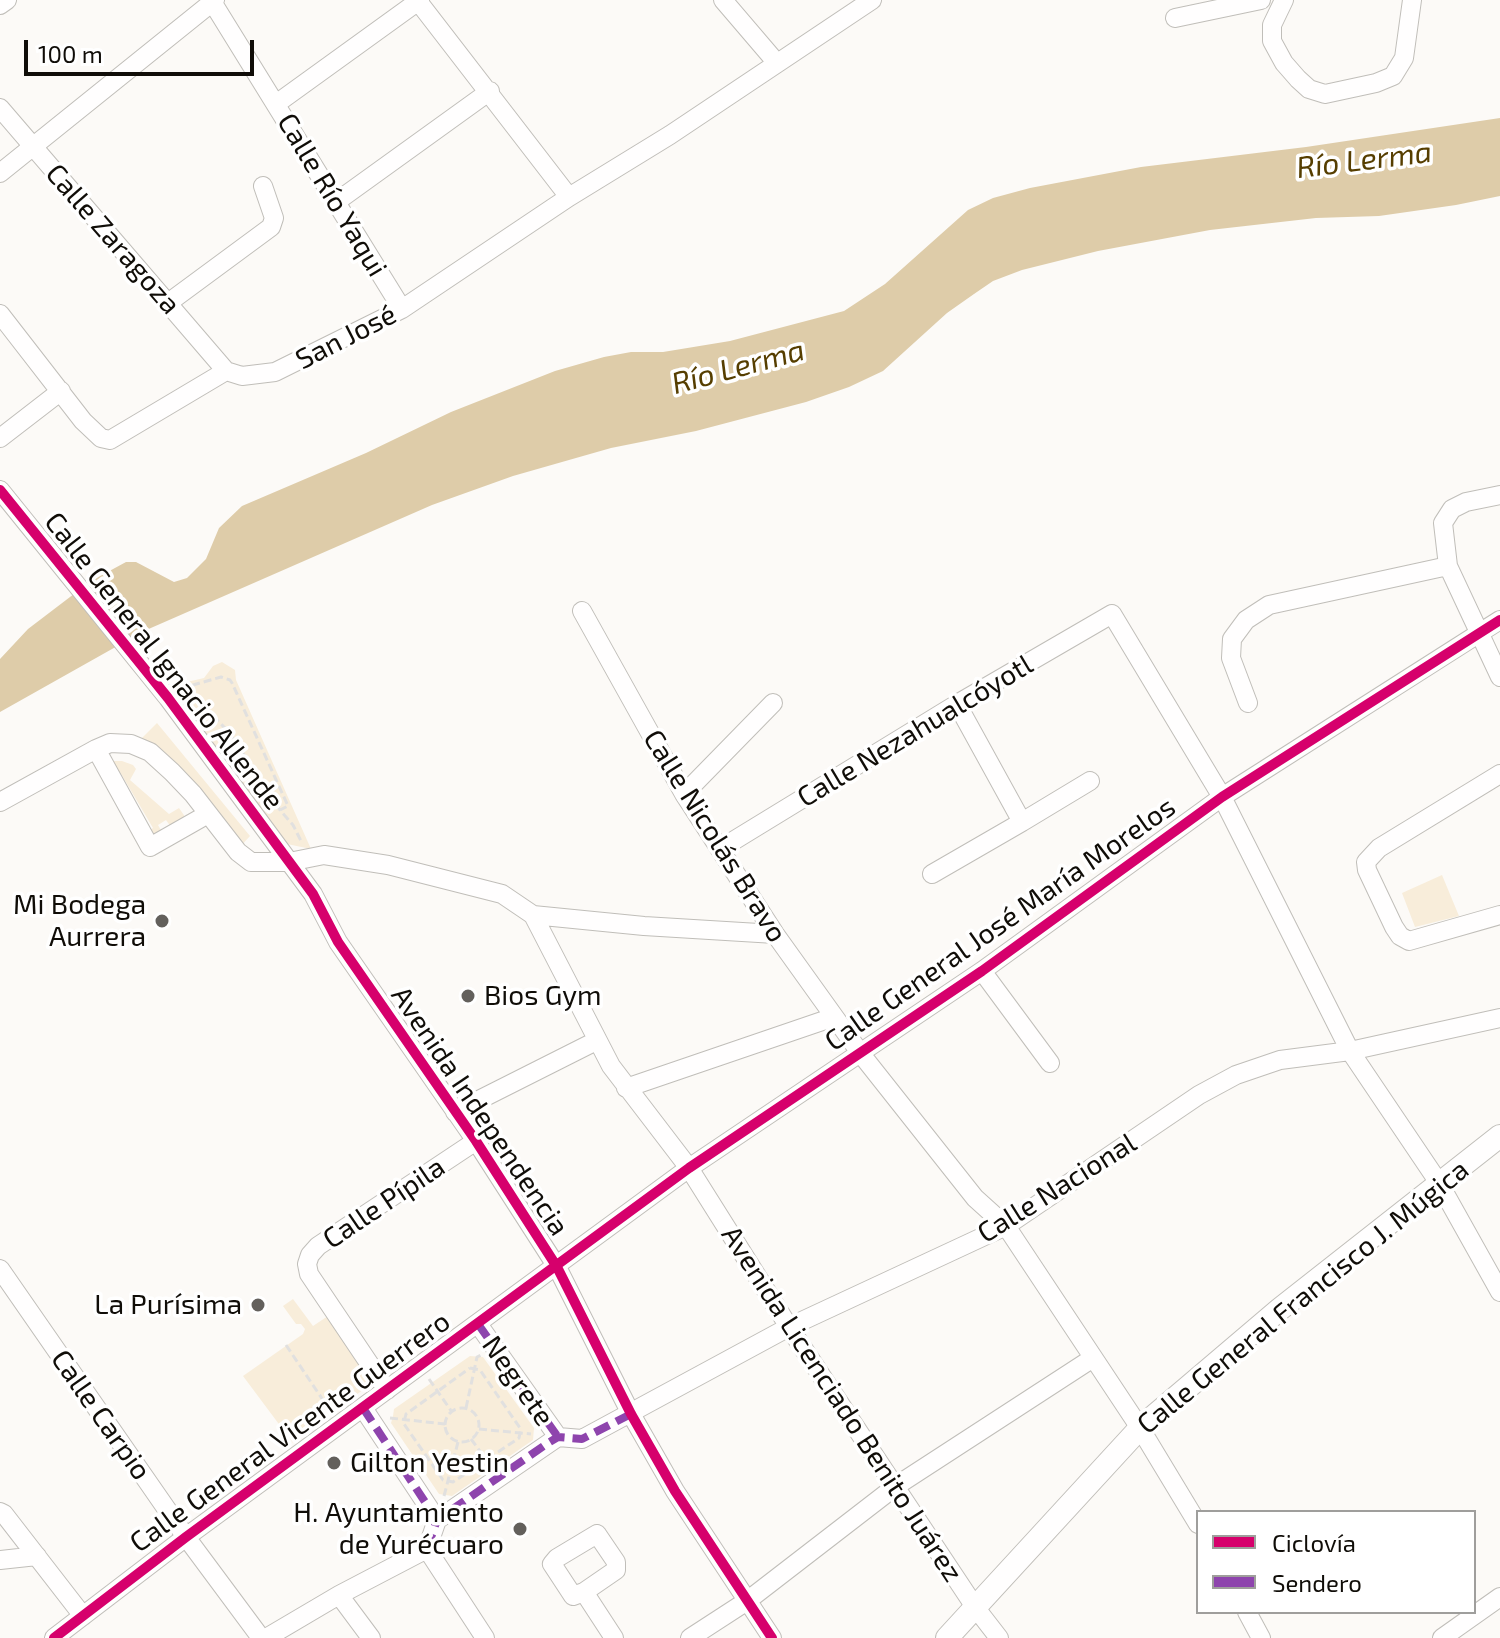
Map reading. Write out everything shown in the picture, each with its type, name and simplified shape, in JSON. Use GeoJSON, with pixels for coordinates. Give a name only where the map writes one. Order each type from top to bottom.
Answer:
{"type":"FeatureCollection","features":[{"type":"Feature","properties":{"kind":"main road","name":"Calle General Francisco J. Múgica"},"geometry":{"type":"LineString","coordinates":[[947,1638],[1140,1428],[1280,1309],[1500,1136]]}},
{"type":"Feature","properties":{"kind":"street"},"geometry":{"type":"LineString","coordinates":[[0,5],[7,0]]}},
{"type":"Feature","properties":{"kind":"street"},"geometry":{"type":"LineString","coordinates":[[723,0],[776,62]]}},
{"type":"Feature","properties":{"kind":"street","name":"San José"},"geometry":{"type":"LineString","coordinates":[[226,371],[242,376],[275,372],[402,309],[872,0]]}},
{"type":"Feature","properties":{"kind":"street"},"geometry":{"type":"LineString","coordinates":[[1175,18],[1261,0]]}},
{"type":"Feature","properties":{"kind":"street"},"geometry":{"type":"LineString","coordinates":[[1284,0],[1272,25],[1272,41],[1284,63],[1298,79],[1309,89],[1325,94],[1376,83],[1393,76],[1404,58],[1412,0]]}},
{"type":"Feature","properties":{"kind":"street"},"geometry":{"type":"LineString","coordinates":[[0,173],[213,1]]}},
{"type":"Feature","properties":{"kind":"street","name":"Calle Río Yaqui"},"geometry":{"type":"LineString","coordinates":[[213,1],[402,309]]}},
{"type":"Feature","properties":{"kind":"street"},"geometry":{"type":"LineString","coordinates":[[276,104],[419,1],[569,197]]}},
{"type":"Feature","properties":{"kind":"street"},"geometry":{"type":"LineString","coordinates":[[336,202],[490,91]]}},
{"type":"Feature","properties":{"kind":"street","name":"Calle Zaragoza"},"geometry":{"type":"LineString","coordinates":[[0,108],[226,371]]}},
{"type":"Feature","properties":{"kind":"street"},"geometry":{"type":"LineString","coordinates":[[168,303],[271,227],[274,218],[263,186]]}},
{"type":"Feature","properties":{"kind":"street"},"geometry":{"type":"LineString","coordinates":[[0,314],[92,431],[101,438],[110,440],[226,371]]}},
{"type":"Feature","properties":{"kind":"street"},"geometry":{"type":"LineString","coordinates":[[0,438],[61,391]]}},
{"type":"Feature","properties":{"kind":"street","name":"Calle General Ignacio Allende"},"geometry":{"type":"LineString","coordinates":[[0,490],[168,698],[289,862]]}},
{"type":"Feature","properties":{"kind":"street"},"geometry":{"type":"LineString","coordinates":[[1500,495],[1466,502],[1452,509],[1443,523],[1448,566],[1500,675]]}},
{"type":"Feature","properties":{"kind":"street"},"geometry":{"type":"LineString","coordinates":[[1248,703],[1231,658],[1232,639],[1246,620],[1269,605],[1448,566]]}},
{"type":"Feature","properties":{"kind":"street","name":"Calle Nicolás Bravo"},"geometry":{"type":"LineString","coordinates":[[582,611],[684,794],[775,934],[861,1054],[975,1198],[1006,1226],[1140,1428],[1196,1521]]}},
{"type":"Feature","properties":{"kind":"street","name":"Calle Nezahualcóyotl"},"geometry":{"type":"LineString","coordinates":[[720,849],[957,704],[1112,614],[1222,797]]}},
{"type":"Feature","properties":{"kind":"street","name":"Calle General José María Morelos"},"geometry":{"type":"LineString","coordinates":[[557,1267],[689,1168],[982,971],[1222,797],[1500,620]]}},
{"type":"Feature","properties":{"kind":"street"},"geometry":{"type":"LineString","coordinates":[[684,794],[773,703]]}},
{"type":"Feature","properties":{"kind":"street"},"geometry":{"type":"LineString","coordinates":[[957,704],[1022,822]]}},
{"type":"Feature","properties":{"kind":"street"},"geometry":{"type":"LineString","coordinates":[[0,802],[96,749],[110,743],[131,744],[150,752],[193,794],[244,858],[251,862],[289,862],[324,855],[388,865],[502,894],[533,915],[775,934]]}},
{"type":"Feature","properties":{"kind":"street"},"geometry":{"type":"LineString","coordinates":[[96,749],[150,847],[208,814]]}},
{"type":"Feature","properties":{"kind":"street"},"geometry":{"type":"LineString","coordinates":[[1500,774],[1379,848],[1366,862],[1394,927],[1400,936],[1409,941],[1500,915]]}},
{"type":"Feature","properties":{"kind":"street"},"geometry":{"type":"LineString","coordinates":[[932,874],[1090,781]]}},
{"type":"Feature","properties":{"kind":"street"},"geometry":{"type":"LineString","coordinates":[[1222,797],[1350,1051],[1439,1183],[1500,1292]]}},
{"type":"Feature","properties":{"kind":"street","name":"Avenida Independencia"},"geometry":{"type":"LineString","coordinates":[[289,862],[313,894],[362,979],[476,1141],[557,1267],[631,1414],[675,1491],[772,1638]]}},
{"type":"Feature","properties":{"kind":"street","name":"Avenida Licenciado Benito Juárez"},"geometry":{"type":"LineString","coordinates":[[533,915],[596,1041],[626,1088],[689,1168],[789,1327],[975,1607],[999,1638]]}},
{"type":"Feature","properties":{"kind":"street"},"geometry":{"type":"LineString","coordinates":[[982,971],[1050,1063]]}},
{"type":"Feature","properties":{"kind":"street"},"geometry":{"type":"LineString","coordinates":[[626,1088],[834,1017]]}},
{"type":"Feature","properties":{"kind":"street","name":"Calle Nacional"},"geometry":{"type":"LineString","coordinates":[[558,1437],[582,1439],[789,1327],[1006,1226],[1199,1095],[1236,1075],[1280,1060],[1350,1051],[1500,1018]]}},
{"type":"Feature","properties":{"kind":"street"},"geometry":{"type":"LineString","coordinates":[[455,1112],[596,1041]]}},
{"type":"Feature","properties":{"kind":"street","name":"Calle Pípila"},"geometry":{"type":"LineString","coordinates":[[387,1390],[309,1274],[307,1264],[310,1255],[318,1246],[476,1141]]}},
{"type":"Feature","properties":{"kind":"street","name":"Calle General Vicente Guerrero"},"geometry":{"type":"LineString","coordinates":[[54,1638],[186,1537],[557,1267]]}},
{"type":"Feature","properties":{"kind":"street","name":"Calle Carpio"},"geometry":{"type":"LineString","coordinates":[[0,1269],[186,1537],[264,1638]]}},
{"type":"Feature","properties":{"kind":"street","name":"Negrete"},"geometry":{"type":"LineString","coordinates":[[478,1324],[558,1437]]}},
{"type":"Feature","properties":{"kind":"street"},"geometry":{"type":"LineString","coordinates":[[690,1638],[747,1601],[896,1486],[1093,1358]]}},
{"type":"Feature","properties":{"kind":"street"},"geometry":{"type":"LineString","coordinates":[[363,1408],[437,1520]]}},
{"type":"Feature","properties":{"kind":"street"},"geometry":{"type":"LineString","coordinates":[[264,1638],[427,1549],[437,1520],[558,1437]]}},
{"type":"Feature","properties":{"kind":"street"},"geometry":{"type":"LineString","coordinates":[[0,1512],[83,1616]]}},
{"type":"Feature","properties":{"kind":"street"},"geometry":{"type":"LineString","coordinates":[[427,1549],[485,1638]]}},
{"type":"Feature","properties":{"kind":"street"},"geometry":{"type":"LineString","coordinates":[[0,1560],[37,1556]]}},
{"type":"Feature","properties":{"kind":"street"},"geometry":{"type":"LineString","coordinates":[[584,1592],[614,1638]]}},
{"type":"Feature","properties":{"kind":"street"},"geometry":{"type":"LineString","coordinates":[[339,1595],[371,1638]]}},
{"type":"Feature","properties":{"kind":"street"},"geometry":{"type":"LineString","coordinates":[[1442,1638],[1500,1597]]}},
{"type":"Feature","properties":{"kind":"street"},"geometry":{"type":"LineString","coordinates":[[1248,1614],[1261,1638]]}},
{"type":"Feature","properties":{"kind":"path"},"geometry":{"type":"LineString","coordinates":[[280,810],[288,806],[230,680],[221,677],[193,685],[190,688],[193,696],[229,732],[280,810],[293,825],[302,844],[324,855]]}},
{"type":"Feature","properties":{"kind":"path"},"geometry":{"type":"LineString","coordinates":[[286,1345],[332,1413]]}},
{"type":"Feature","properties":{"kind":"path"},"geometry":{"type":"LineString","coordinates":[[466,1408],[477,1357],[494,1345]]}},
{"type":"Feature","properties":{"kind":"path"},"geometry":{"type":"LineString","coordinates":[[420,1367],[452,1412]]}},
{"type":"Feature","properties":{"kind":"path"},"geometry":{"type":"LineString","coordinates":[[470,1368],[475,1369],[480,1370],[520,1428],[519,1438],[453,1482],[443,1480],[404,1424],[406,1414],[470,1368]]}},
{"type":"Feature","properties":{"kind":"path"},"geometry":{"type":"LineString","coordinates":[[445,1424],[452,1412],[466,1408]]}},
{"type":"Feature","properties":{"kind":"path"},"geometry":{"type":"LineString","coordinates":[[458,1442],[471,1439],[479,1429],[478,1418],[466,1408]]}},
{"type":"Feature","properties":{"kind":"path"},"geometry":{"type":"LineString","coordinates":[[393,1416],[445,1424]]}},
{"type":"Feature","properties":{"kind":"path"},"geometry":{"type":"LineString","coordinates":[[445,1424],[449,1435],[458,1442]]}},
{"type":"Feature","properties":{"kind":"path"},"geometry":{"type":"LineString","coordinates":[[479,1429],[558,1437]]}},
{"type":"Feature","properties":{"kind":"path"},"geometry":{"type":"LineString","coordinates":[[471,1439],[499,1477]]}},
{"type":"Feature","properties":{"kind":"path"},"geometry":{"type":"LineString","coordinates":[[437,1520],[458,1442]]}},
{"type":"Feature","properties":{"kind":"shaded area"},"geometry":{"type":"Polygon","coordinates":[[[222,662],[235,670],[236,680],[311,849],[287,844],[170,700],[174,685],[204,678],[213,666],[222,662]]]}},
{"type":"Feature","properties":{"kind":"shaded area"},"geometry":{"type":"Polygon","coordinates":[[[157,723],[250,836],[240,847],[139,741],[157,723]]]}},
{"type":"Feature","properties":{"kind":"shaded area"},"geometry":{"type":"Polygon","coordinates":[[[112,761],[133,765],[136,769],[130,780],[169,814],[179,808],[188,821],[173,830],[166,820],[158,825],[163,834],[149,841],[145,833],[153,828],[120,772],[109,777],[112,761]]]}},
{"type":"Feature","properties":{"kind":"shaded area"},"geometry":{"type":"Polygon","coordinates":[[[1442,875],[1459,916],[1415,927],[1402,893],[1442,875]]]}},
{"type":"Feature","properties":{"kind":"shaded area"},"geometry":{"type":"Polygon","coordinates":[[[293,1299],[313,1326],[328,1316],[371,1378],[368,1386],[293,1443],[243,1376],[303,1334],[305,1329],[301,1324],[296,1324],[283,1306],[293,1299]]]}},
{"type":"Feature","properties":{"kind":"shaded area"},"geometry":{"type":"Polygon","coordinates":[[[470,1356],[483,1357],[534,1428],[533,1440],[452,1496],[439,1494],[391,1423],[394,1409],[470,1356]]]}},
{"type":"Feature","properties":{"kind":"water","name":"Río Lerma"},"geometry":{"type":"Polygon","coordinates":[[[1500,118],[1500,196],[1379,216],[1316,218],[1210,230],[1098,251],[1022,270],[993,281],[947,313],[883,371],[849,387],[806,402],[696,431],[611,448],[513,476],[432,505],[144,631],[0,712],[0,659],[28,629],[91,581],[126,562],[136,562],[174,582],[187,578],[206,559],[219,528],[242,506],[366,453],[451,412],[555,371],[604,357],[631,352],[663,352],[730,341],[844,311],[885,284],[968,210],[993,198],[1141,167],[1306,147],[1500,118]]]}},
{"type":"Feature","properties":{"kind":"marked path"},"geometry":{"type":"LineString","coordinates":[[478,1324],[558,1437]]}},
{"type":"Feature","properties":{"kind":"marked path"},"geometry":{"type":"LineString","coordinates":[[363,1408],[437,1520]]}},
{"type":"Feature","properties":{"kind":"marked path"},"geometry":{"type":"LineString","coordinates":[[427,1549],[437,1520],[548,1443],[558,1437],[582,1439],[631,1414]]}},
{"type":"Feature","properties":{"kind":"cycle path"},"geometry":{"type":"LineString","coordinates":[[0,490],[168,698],[313,894],[338,942],[476,1141],[557,1267],[631,1414],[675,1491],[772,1638]]}},
{"type":"Feature","properties":{"kind":"cycle path"},"geometry":{"type":"LineString","coordinates":[[54,1638],[186,1537],[689,1168],[982,971],[1222,797],[1500,620]]}},
{"type":"Feature","properties":{"kind":"place","name":"Mi Bodega Aurrera"},"geometry":{"type":"Point","coordinates":[162,921]}},
{"type":"Feature","properties":{"kind":"place","name":"Bios Gym"},"geometry":{"type":"Point","coordinates":[468,996]}},
{"type":"Feature","properties":{"kind":"place","name":"La Purísima"},"geometry":{"type":"Point","coordinates":[258,1305]}},
{"type":"Feature","properties":{"kind":"place","name":"Gilton Yestin"},"geometry":{"type":"Point","coordinates":[334,1463]}},
{"type":"Feature","properties":{"kind":"place","name":"H. Ayuntamiento de Yurécuaro"},"geometry":{"type":"Point","coordinates":[520,1529]}}]}
